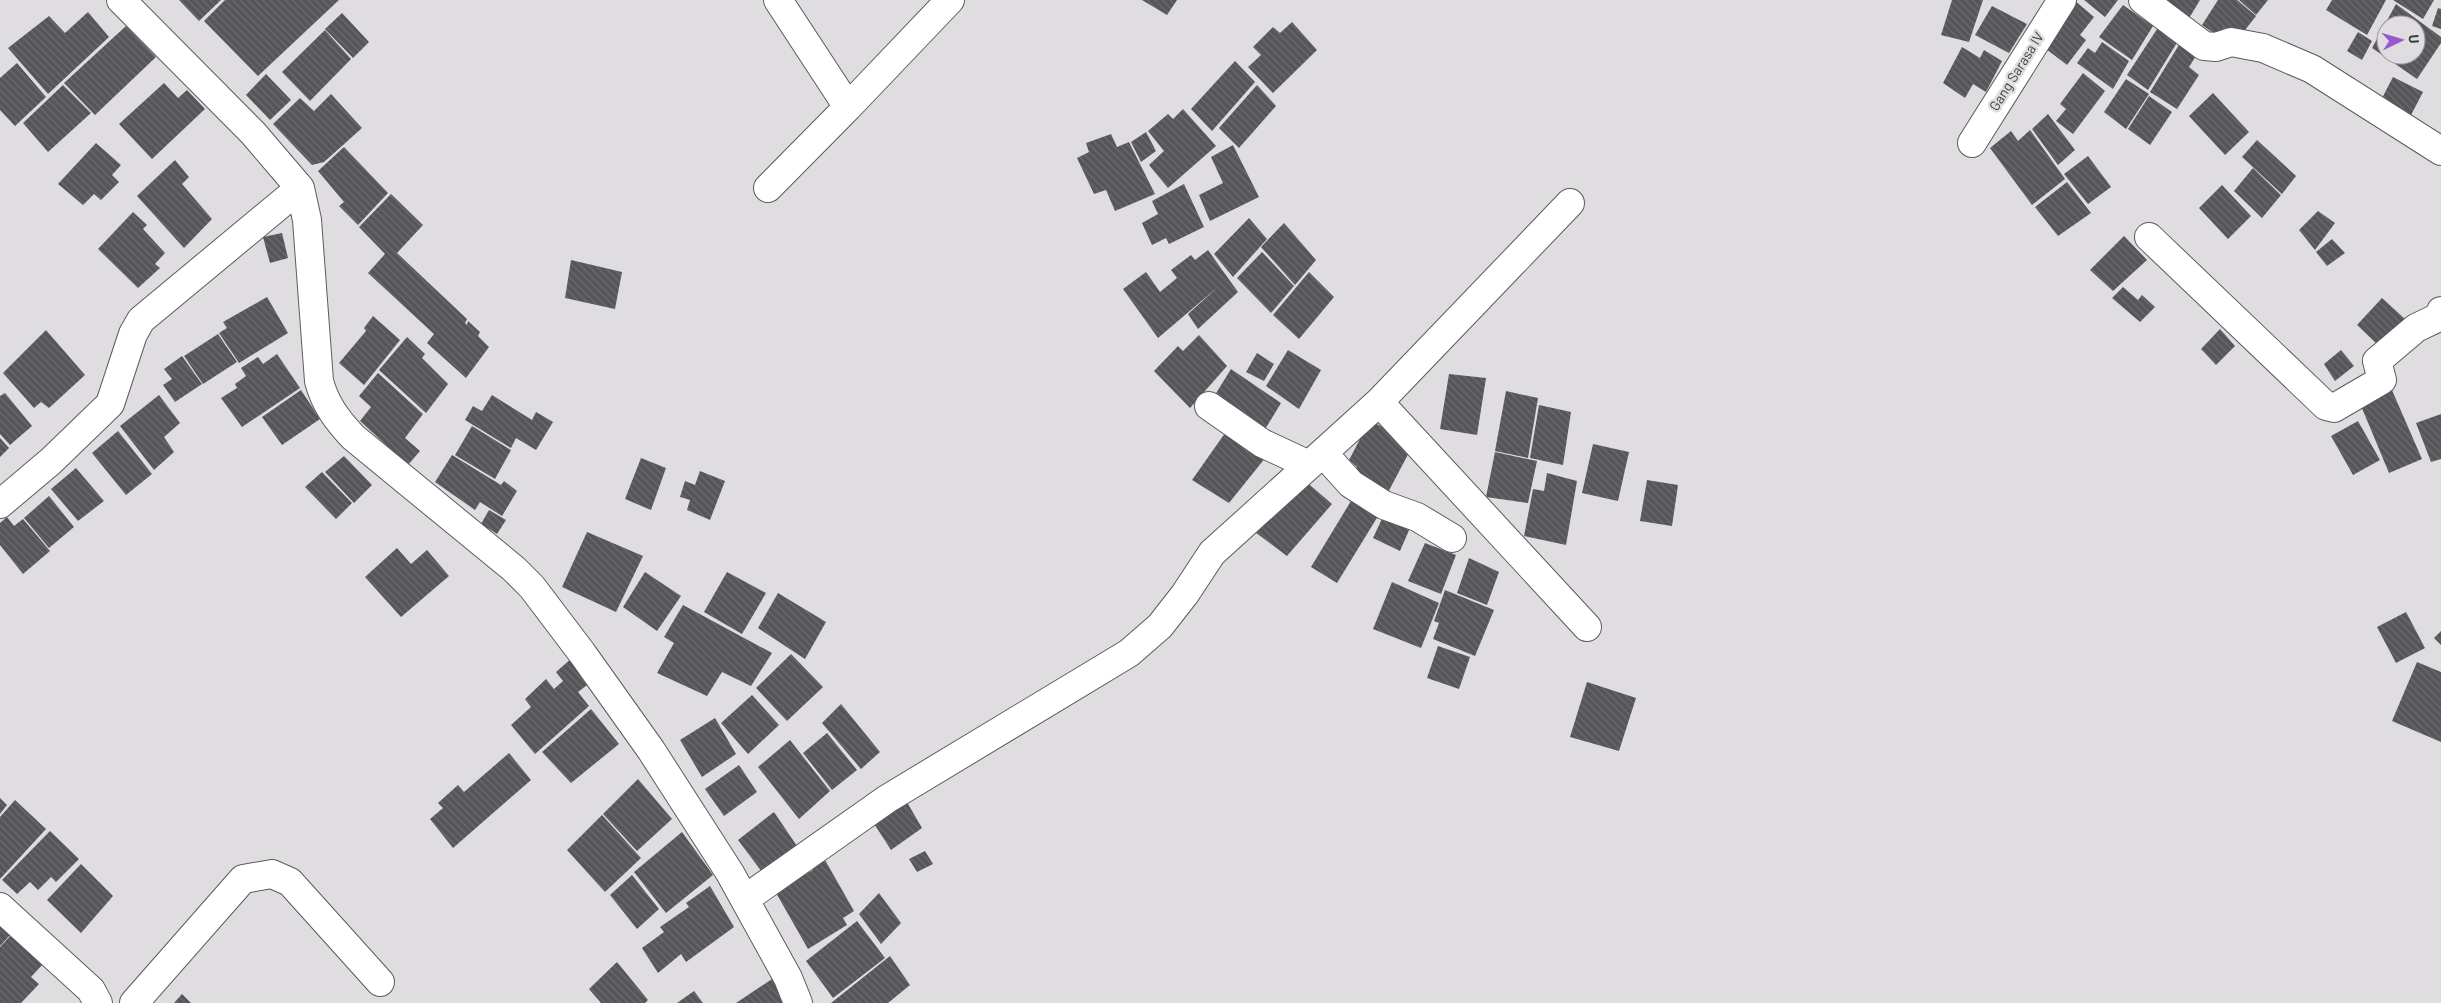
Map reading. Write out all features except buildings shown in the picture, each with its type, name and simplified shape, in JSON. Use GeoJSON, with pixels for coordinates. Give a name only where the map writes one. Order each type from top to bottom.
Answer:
{"type":"FeatureCollection","features":[{"type":"Feature","properties":{"kind":"street"},"geometry":{"type":"LineString","coordinates":[[121,0],[253,133],[300,188],[307,220],[319,381],[327,404],[353,437],[523,576],[582,653],[651,750],[730,873],[788,978],[798,1003]]}},
{"type":"Feature","properties":{"kind":"street"},"geometry":{"type":"LineString","coordinates":[[778,0],[848,106]]}},
{"type":"Feature","properties":{"kind":"street"},"geometry":{"type":"LineString","coordinates":[[768,188],[950,0]]}},
{"type":"Feature","properties":{"kind":"street","name":"Gang Sarasa IV"},"geometry":{"type":"LineString","coordinates":[[1972,143],[2062,0]]}},
{"type":"Feature","properties":{"kind":"street"},"geometry":{"type":"LineString","coordinates":[[2144,0],[2204,46],[2216,47],[2231,42],[2262,48],[2312,69],[2441,151]]}},
{"type":"Feature","properties":{"kind":"street"},"geometry":{"type":"LineString","coordinates":[[0,504],[51,460],[110,404],[133,334],[141,320],[300,188]]}},
{"type":"Feature","properties":{"kind":"street"},"geometry":{"type":"LineString","coordinates":[[745,899],[887,799],[1130,653],[1160,626],[1186,594],[1212,552],[1379,402],[1570,203]]}},
{"type":"Feature","properties":{"kind":"street"},"geometry":{"type":"LineString","coordinates":[[2148,237],[2326,406],[2334,408],[2382,380],[2377,361],[2416,328],[2439,317],[2441,311]]}},
{"type":"Feature","properties":{"kind":"street"},"geometry":{"type":"LineString","coordinates":[[1379,402],[1587,627]]}},
{"type":"Feature","properties":{"kind":"street"},"geometry":{"type":"LineString","coordinates":[[1209,406],[1262,443],[1316,459],[1384,505],[1417,517],[1452,538]]}},
{"type":"Feature","properties":{"kind":"street"},"geometry":{"type":"LineString","coordinates":[[134,1003],[243,879],[265,874],[272,874],[290,882],[380,982]]}},
{"type":"Feature","properties":{"kind":"street"},"geometry":{"type":"LineString","coordinates":[[0,906],[91,990],[98,1003]]}}]}
